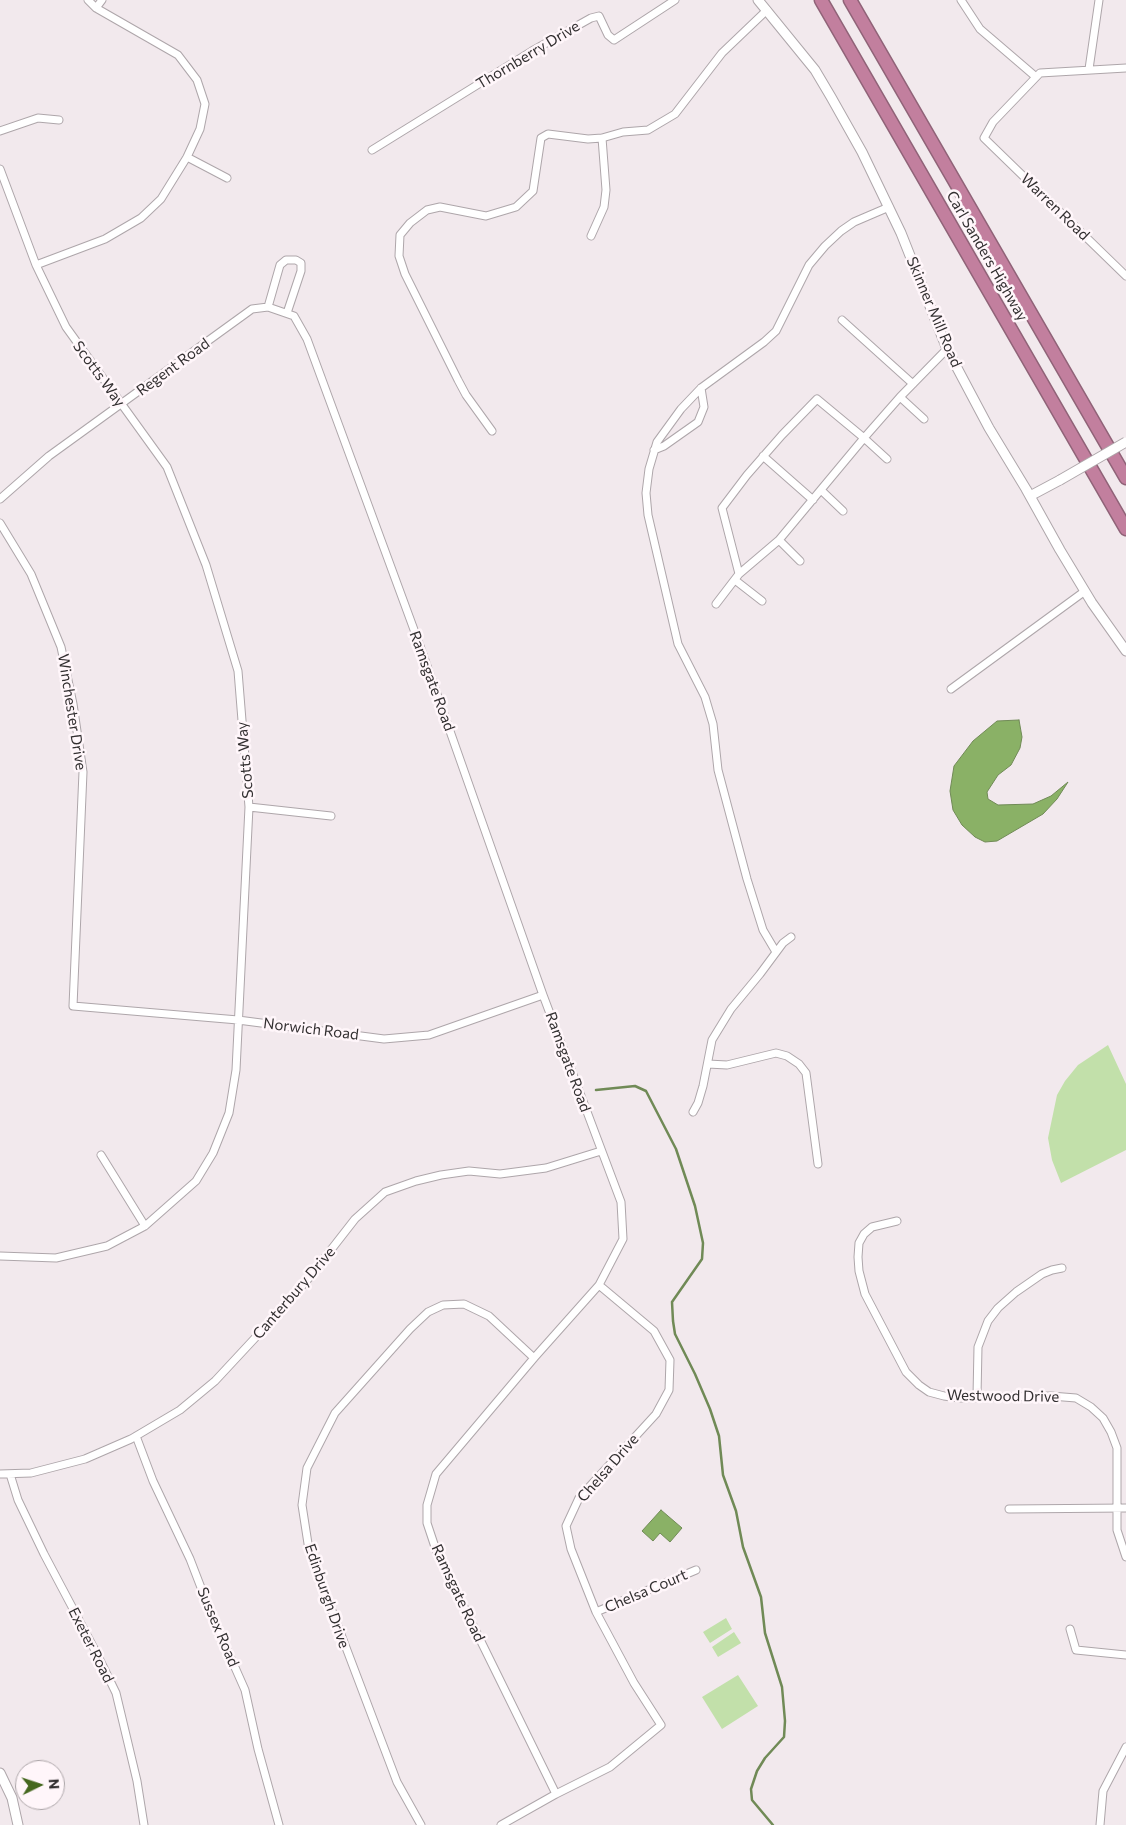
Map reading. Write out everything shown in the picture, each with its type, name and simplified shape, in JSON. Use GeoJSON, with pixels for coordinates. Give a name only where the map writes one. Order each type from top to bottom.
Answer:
{"type":"FeatureCollection","features":[{"type":"Feature","properties":{"kind":"highway","name":"Carl Sanders Highway"},"geometry":{"type":"LineString","coordinates":[[821,0],[1126,529]]}},
{"type":"Feature","properties":{"kind":"highway","name":"Carl Sanders Highway"},"geometry":{"type":"LineString","coordinates":[[850,0],[1126,478]]}},
{"type":"Feature","properties":{"kind":"street"},"geometry":{"type":"LineString","coordinates":[[36,265],[105,239],[141,218],[161,198],[187,157],[200,129],[205,104],[197,80],[178,55],[96,8],[88,0]]}},
{"type":"Feature","properties":{"kind":"street"},"geometry":{"type":"LineString","coordinates":[[96,8],[102,0]]}},
{"type":"Feature","properties":{"kind":"street","name":"Thornberry Drive"},"geometry":{"type":"LineString","coordinates":[[372,150],[591,18],[599,16],[608,35],[614,40],[675,0]]}},
{"type":"Feature","properties":{"kind":"street","name":"Skinner Mill Road"},"geometry":{"type":"LineString","coordinates":[[758,0],[815,70],[862,152],[901,233],[946,349],[989,428],[1060,550],[1126,651]]}},
{"type":"Feature","properties":{"kind":"street"},"geometry":{"type":"LineString","coordinates":[[961,0],[980,29],[1036,77],[1040,73],[1126,68]]}},
{"type":"Feature","properties":{"kind":"street"},"geometry":{"type":"LineString","coordinates":[[1089,69],[1099,0]]}},
{"type":"Feature","properties":{"kind":"street"},"geometry":{"type":"LineString","coordinates":[[492,431],[466,395],[405,274],[399,256],[400,235],[410,223],[427,210],[440,207],[486,216],[516,207],[532,190],[541,138],[548,134],[588,139],[602,138],[623,132],[648,130],[675,114],[722,53],[767,10]]}},
{"type":"Feature","properties":{"kind":"street","name":"Warren Road"},"geometry":{"type":"LineString","coordinates":[[1036,77],[993,122],[984,138],[1126,276]]}},
{"type":"Feature","properties":{"kind":"street"},"geometry":{"type":"LineString","coordinates":[[0,131],[38,118],[59,120]]}},
{"type":"Feature","properties":{"kind":"street"},"geometry":{"type":"LineString","coordinates":[[591,236],[604,207],[606,190],[602,138]]}},
{"type":"Feature","properties":{"kind":"street"},"geometry":{"type":"LineString","coordinates":[[187,157],[227,178]]}},
{"type":"Feature","properties":{"kind":"street","name":"Scotts Way"},"geometry":{"type":"LineString","coordinates":[[0,169],[36,265],[66,327],[167,467],[206,566],[238,671],[249,807],[236,1070],[229,1113],[213,1154],[196,1181],[145,1226],[107,1246],[56,1258],[0,1256]]}},
{"type":"Feature","properties":{"kind":"street"},"geometry":{"type":"LineString","coordinates":[[776,952],[764,930],[747,879],[718,770],[708,704],[678,644],[648,515],[646,493],[648,469],[657,442],[681,409],[702,388],[776,332],[809,265],[825,246],[841,230],[854,222],[889,207]]}},
{"type":"Feature","properties":{"kind":"street"},"geometry":{"type":"LineString","coordinates":[[268,307],[280,265],[286,260],[296,260],[301,264],[301,271],[287,314]]}},
{"type":"Feature","properties":{"kind":"street","name":"Ramsgate Road"},"geometry":{"type":"LineString","coordinates":[[252,309],[268,307],[294,316],[307,339],[420,646],[543,995],[621,1202],[624,1239],[599,1285],[534,1358],[436,1474],[428,1505],[427,1523],[436,1550],[556,1794]]}},
{"type":"Feature","properties":{"kind":"street","name":"Regent Road"},"geometry":{"type":"LineString","coordinates":[[0,499],[49,456],[252,309]]}},
{"type":"Feature","properties":{"kind":"street"},"geometry":{"type":"LineString","coordinates":[[842,320],[913,384]]}},
{"type":"Feature","properties":{"kind":"street"},"geometry":{"type":"LineString","coordinates":[[716,604],[737,577],[779,540],[864,438],[946,349]]}},
{"type":"Feature","properties":{"kind":"street"},"geometry":{"type":"LineString","coordinates":[[654,450],[664,446],[698,422],[704,407],[702,388]]}},
{"type":"Feature","properties":{"kind":"street"},"geometry":{"type":"LineString","coordinates":[[900,397],[924,419]]}},
{"type":"Feature","properties":{"kind":"street"},"geometry":{"type":"LineString","coordinates":[[762,601],[737,577],[722,508],[763,456],[817,399],[887,459]]}},
{"type":"Feature","properties":{"kind":"street"},"geometry":{"type":"LineString","coordinates":[[1030,496],[1126,442]]}},
{"type":"Feature","properties":{"kind":"street"},"geometry":{"type":"LineString","coordinates":[[763,456],[813,500]]}},
{"type":"Feature","properties":{"kind":"street"},"geometry":{"type":"LineString","coordinates":[[821,490],[843,511]]}},
{"type":"Feature","properties":{"kind":"street","name":"Winchester Drive"},"geometry":{"type":"LineString","coordinates":[[0,523],[31,574],[61,647],[73,704],[82,772],[73,1006]]}},
{"type":"Feature","properties":{"kind":"street"},"geometry":{"type":"LineString","coordinates":[[779,540],[800,561]]}},
{"type":"Feature","properties":{"kind":"street"},"geometry":{"type":"LineString","coordinates":[[951,689],[1086,591]]}},
{"type":"Feature","properties":{"kind":"street"},"geometry":{"type":"LineString","coordinates":[[249,807],[331,816]]}},
{"type":"Feature","properties":{"kind":"street"},"geometry":{"type":"LineString","coordinates":[[694,1112],[698,1104],[708,1064],[712,1040],[731,1009],[783,943],[792,937]]}},
{"type":"Feature","properties":{"kind":"street","name":"Norwich Road"},"geometry":{"type":"LineString","coordinates":[[73,1006],[238,1020],[384,1039],[429,1035],[543,995]]}},
{"type":"Feature","properties":{"kind":"street"},"geometry":{"type":"LineString","coordinates":[[708,1064],[727,1065],[776,1054],[787,1056],[799,1064],[806,1073],[818,1164]]}},
{"type":"Feature","properties":{"kind":"street","name":"Canterbury Drive"},"geometry":{"type":"LineString","coordinates":[[0,1474],[31,1473],[85,1459],[136,1436],[180,1410],[215,1381],[303,1284],[355,1219],[385,1192],[416,1181],[442,1175],[469,1172],[500,1174],[546,1168],[601,1151]]}},
{"type":"Feature","properties":{"kind":"street"},"geometry":{"type":"LineString","coordinates":[[101,1154],[145,1226]]}},
{"type":"Feature","properties":{"kind":"street","name":"Westwood Drive"},"geometry":{"type":"LineString","coordinates":[[897,1221],[872,1227],[864,1234],[859,1243],[859,1271],[865,1294],[906,1372],[929,1392],[944,1396],[959,1398],[977,1396],[1051,1396],[1076,1398],[1091,1407],[1103,1418],[1117,1448],[1122,1508],[1117,1530],[1126,1557]]}},
{"type":"Feature","properties":{"kind":"street"},"geometry":{"type":"LineString","coordinates":[[977,1396],[978,1347],[988,1321],[998,1308],[1016,1292],[1042,1274],[1062,1268]]}},
{"type":"Feature","properties":{"kind":"street","name":"Chelsa Drive"},"geometry":{"type":"LineString","coordinates":[[556,1794],[610,1767],[660,1725],[634,1683],[596,1612],[571,1549],[566,1526],[579,1498],[656,1414],[668,1390],[670,1360],[654,1331],[599,1285]]}},
{"type":"Feature","properties":{"kind":"street","name":"Edinburgh Drive"},"geometry":{"type":"LineString","coordinates":[[421,1825],[397,1782],[309,1550],[302,1505],[307,1468],[335,1412],[410,1329],[428,1312],[436,1308],[443,1305],[464,1304],[489,1316],[534,1358]]}},
{"type":"Feature","properties":{"kind":"street","name":"Sussex Road"},"geometry":{"type":"LineString","coordinates":[[136,1436],[153,1481],[190,1559],[244,1690],[279,1825]]}},
{"type":"Feature","properties":{"kind":"street","name":"Exeter Road"},"geometry":{"type":"LineString","coordinates":[[10,1474],[18,1500],[44,1554],[116,1693],[137,1781],[144,1825]]}},
{"type":"Feature","properties":{"kind":"street"},"geometry":{"type":"LineString","coordinates":[[1009,1509],[1122,1508]]}},
{"type":"Feature","properties":{"kind":"street","name":"Chelsa Court"},"geometry":{"type":"LineString","coordinates":[[596,1612],[696,1570]]}},
{"type":"Feature","properties":{"kind":"street"},"geometry":{"type":"LineString","coordinates":[[1070,1629],[1076,1650],[1126,1655]]}},
{"type":"Feature","properties":{"kind":"street"},"geometry":{"type":"LineString","coordinates":[[1100,1825],[1103,1791],[1126,1747]]}},
{"type":"Feature","properties":{"kind":"street"},"geometry":{"type":"LineString","coordinates":[[0,1773],[12,1798],[18,1825]]}},
{"type":"Feature","properties":{"kind":"street"},"geometry":{"type":"LineString","coordinates":[[501,1825],[556,1794]]}},
{"type":"Feature","properties":{"kind":"shaded area"},"geometry":{"type":"Polygon","coordinates":[[[1019,720],[1022,737],[1020,748],[1011,765],[998,775],[987,792],[988,799],[998,805],[1033,804],[1051,796],[1068,782],[1057,799],[1043,814],[997,841],[985,842],[975,837],[962,825],[953,810],[950,791],[954,766],[973,741],[997,721],[1019,720]]]}},
{"type":"Feature","properties":{"kind":"shaded area"},"geometry":{"type":"Polygon","coordinates":[[[1108,1045],[1126,1084],[1126,1150],[1061,1183],[1052,1160],[1048,1138],[1057,1095],[1078,1065],[1108,1045]]]}},
{"type":"Feature","properties":{"kind":"shaded area"},"geometry":{"type":"Polygon","coordinates":[[[661,1510],[682,1528],[670,1542],[660,1533],[653,1541],[642,1531],[661,1510]]]}},
{"type":"Feature","properties":{"kind":"shaded area"},"geometry":{"type":"Polygon","coordinates":[[[726,1618],[732,1629],[710,1643],[703,1632],[726,1618]]]}},
{"type":"Feature","properties":{"kind":"shaded area"},"geometry":{"type":"Polygon","coordinates":[[[734,1632],[741,1643],[718,1657],[712,1647],[734,1632]]]}},
{"type":"Feature","properties":{"kind":"shaded area"},"geometry":{"type":"Polygon","coordinates":[[[738,1675],[758,1706],[722,1729],[702,1697],[738,1675]]]}},
{"type":"Feature","properties":{"kind":"waterway"},"geometry":{"type":"LineString","coordinates":[[596,1090],[635,1086],[646,1091],[676,1149],[695,1206],[703,1243],[702,1259],[672,1302],[673,1321],[675,1334],[695,1374],[719,1436],[723,1475],[736,1511],[743,1547],[761,1597],[765,1633],[782,1687],[785,1721],[784,1737],[765,1758],[757,1771],[751,1789],[752,1800],[773,1825]]}}]}
